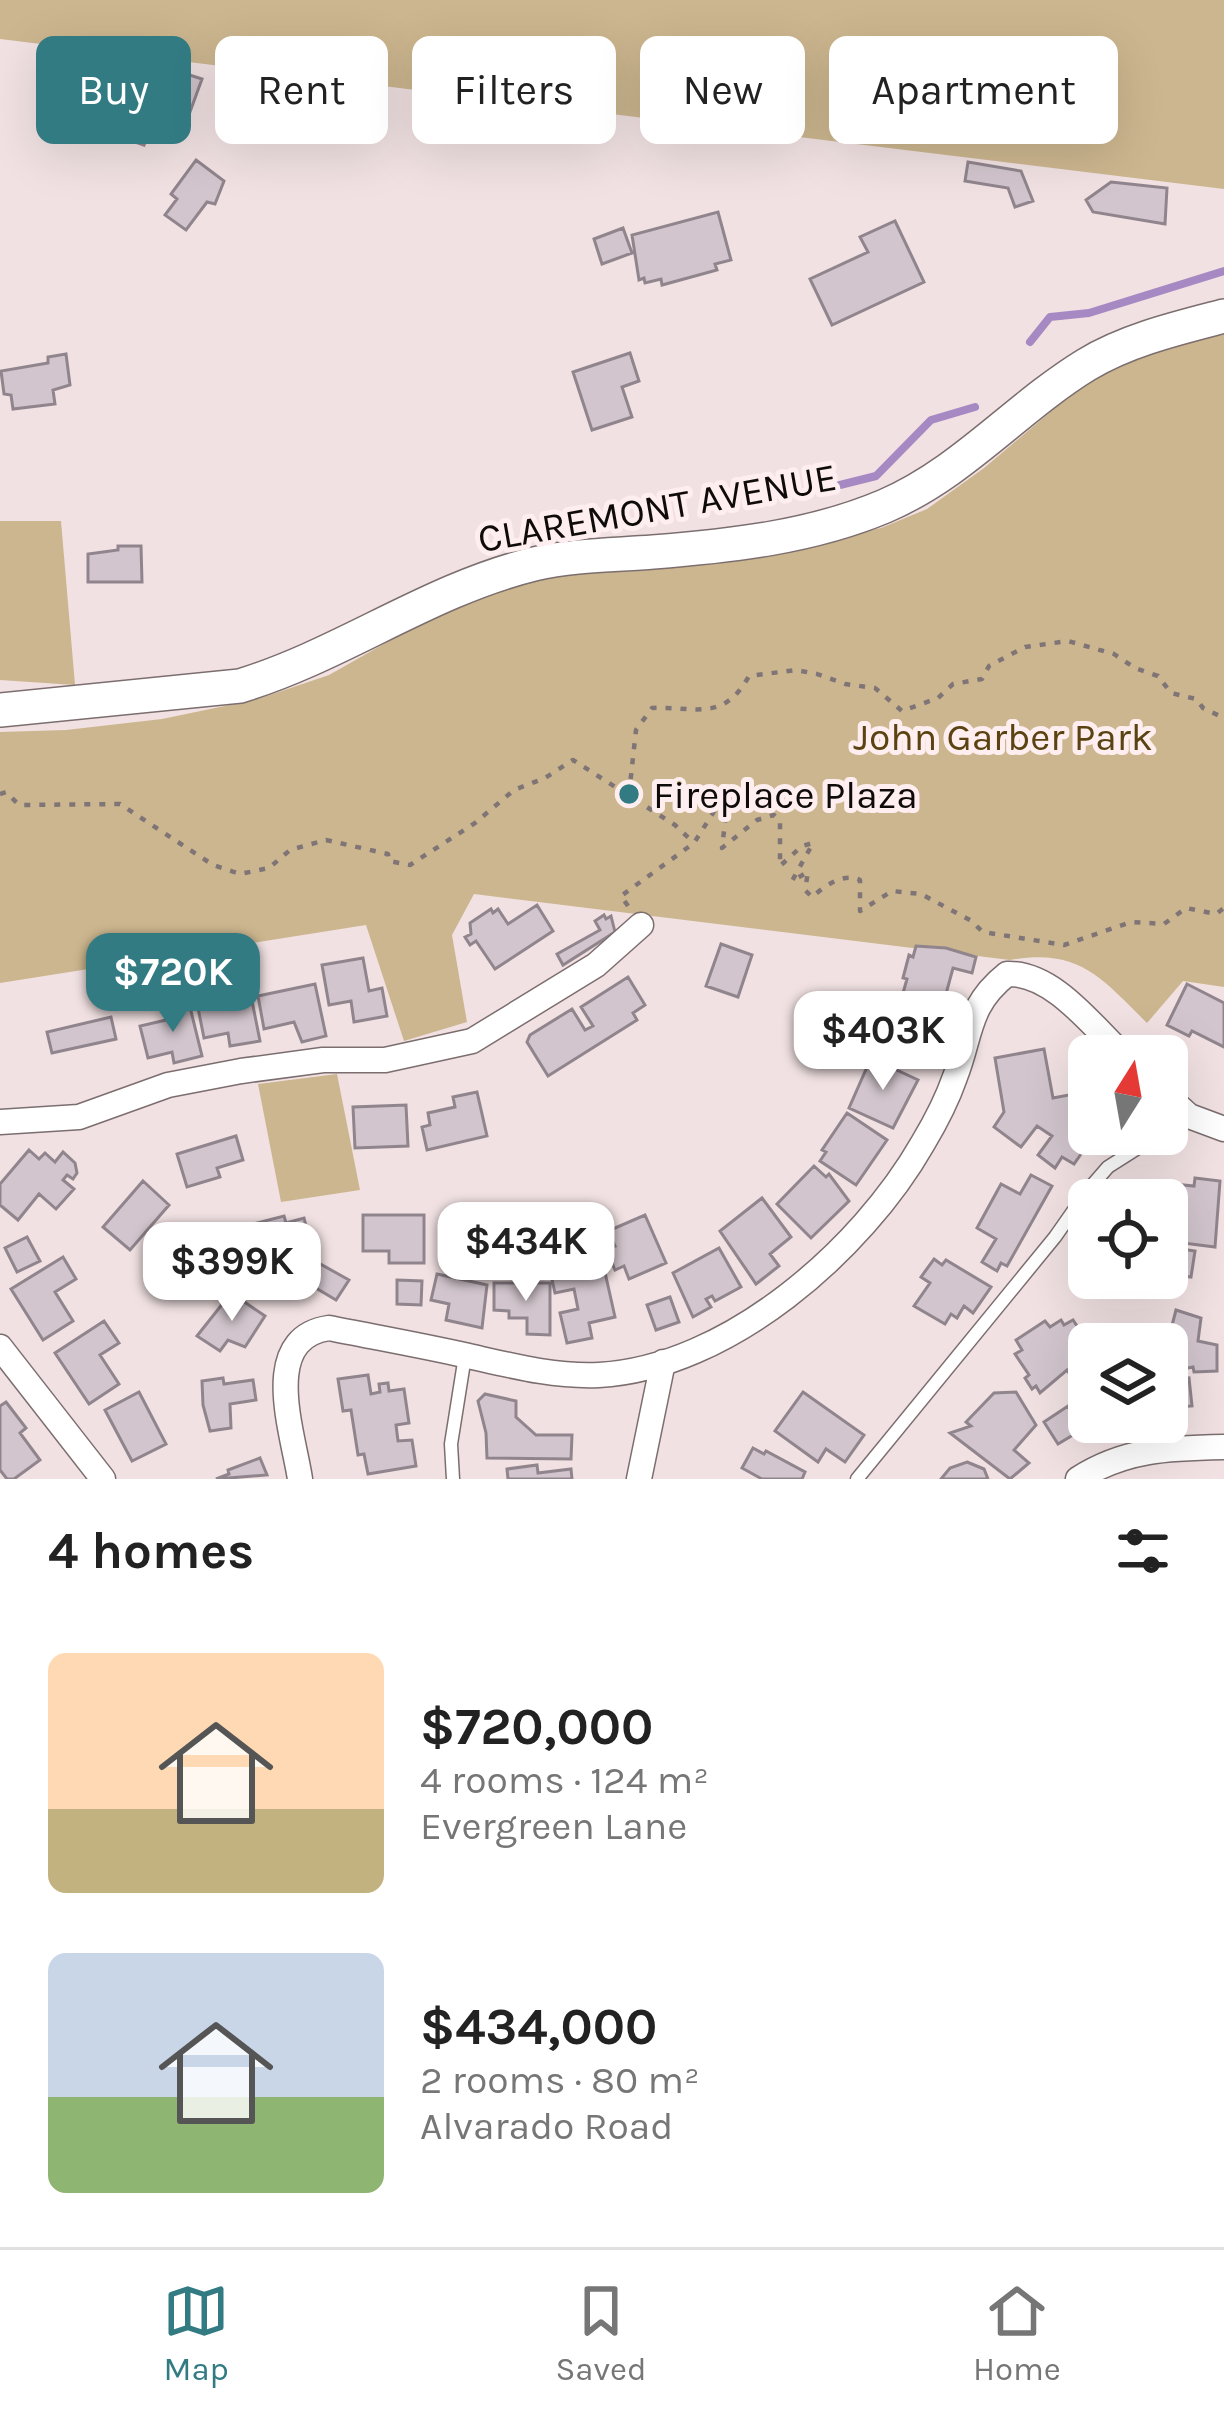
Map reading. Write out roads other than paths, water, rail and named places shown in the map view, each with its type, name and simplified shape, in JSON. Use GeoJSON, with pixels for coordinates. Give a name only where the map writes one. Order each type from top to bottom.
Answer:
{"type":"FeatureCollection","features":[{"type":"Feature","properties":{"kind":"main road","name":"CLAREMONT AVENUE"},"geometry":{"type":"LineString","coordinates":[[0,710],[240,686],[334,649],[470,581],[523,567],[712,547],[824,528],[918,491],[1091,362],[1142,340],[1224,316]]}},
{"type":"Feature","properties":{"kind":"street"},"geometry":{"type":"LineString","coordinates":[[0,1122],[79,1117],[168,1085],[241,1071],[323,1060],[386,1060],[472,1041],[579,977],[641,925]]}},
{"type":"Feature","properties":{"kind":"street"},"geometry":{"type":"LineString","coordinates":[[300,1479],[284,1384],[286,1365],[310,1331],[329,1328],[542,1372],[602,1375],[662,1362],[705,1346],[794,1293],[867,1226],[927,1137],[955,1079],[985,992],[1007,974],[1032,977],[1101,1035]]}},
{"type":"Feature","properties":{"kind":"street"},"geometry":{"type":"LineString","coordinates":[[1188,1128],[1224,1129]]}},
{"type":"Feature","properties":{"kind":"street"},"geometry":{"type":"LineString","coordinates":[[0,1347],[103,1479]]}},
{"type":"Feature","properties":{"kind":"street"},"geometry":{"type":"LineString","coordinates":[[639,1479],[662,1362]]}},
{"type":"Feature","properties":{"kind":"street"},"geometry":{"type":"LineString","coordinates":[[1078,1479],[1107,1460],[1156,1448],[1224,1448]]}},
{"type":"Feature","properties":{"kind":"lane"},"geometry":{"type":"LineString","coordinates":[[856,1479],[1055,1237],[1088,1190],[1108,1167],[1127,1155]]}},
{"type":"Feature","properties":{"kind":"lane"},"geometry":{"type":"LineString","coordinates":[[453,1479],[451,1444],[466,1355]]}},
{"type":"Feature","properties":{"kind":"waterway"},"geometry":{"type":"LineString","coordinates":[[1030,342],[1050,317],[1089,313],[1224,271]]}},
{"type":"Feature","properties":{"kind":"waterway"},"geometry":{"type":"LineString","coordinates":[[840,485],[876,476],[931,420],[975,407]]}},
{"type":"Feature","properties":{"kind":"place","name":"Fireplace Plaza"},"geometry":{"type":"Point","coordinates":[629,794]}},
{"type":"Feature","properties":{"kind":"park label","name":"John Garber Park"},"geometry":{"type":"Point","coordinates":[1003,736]}}]}
